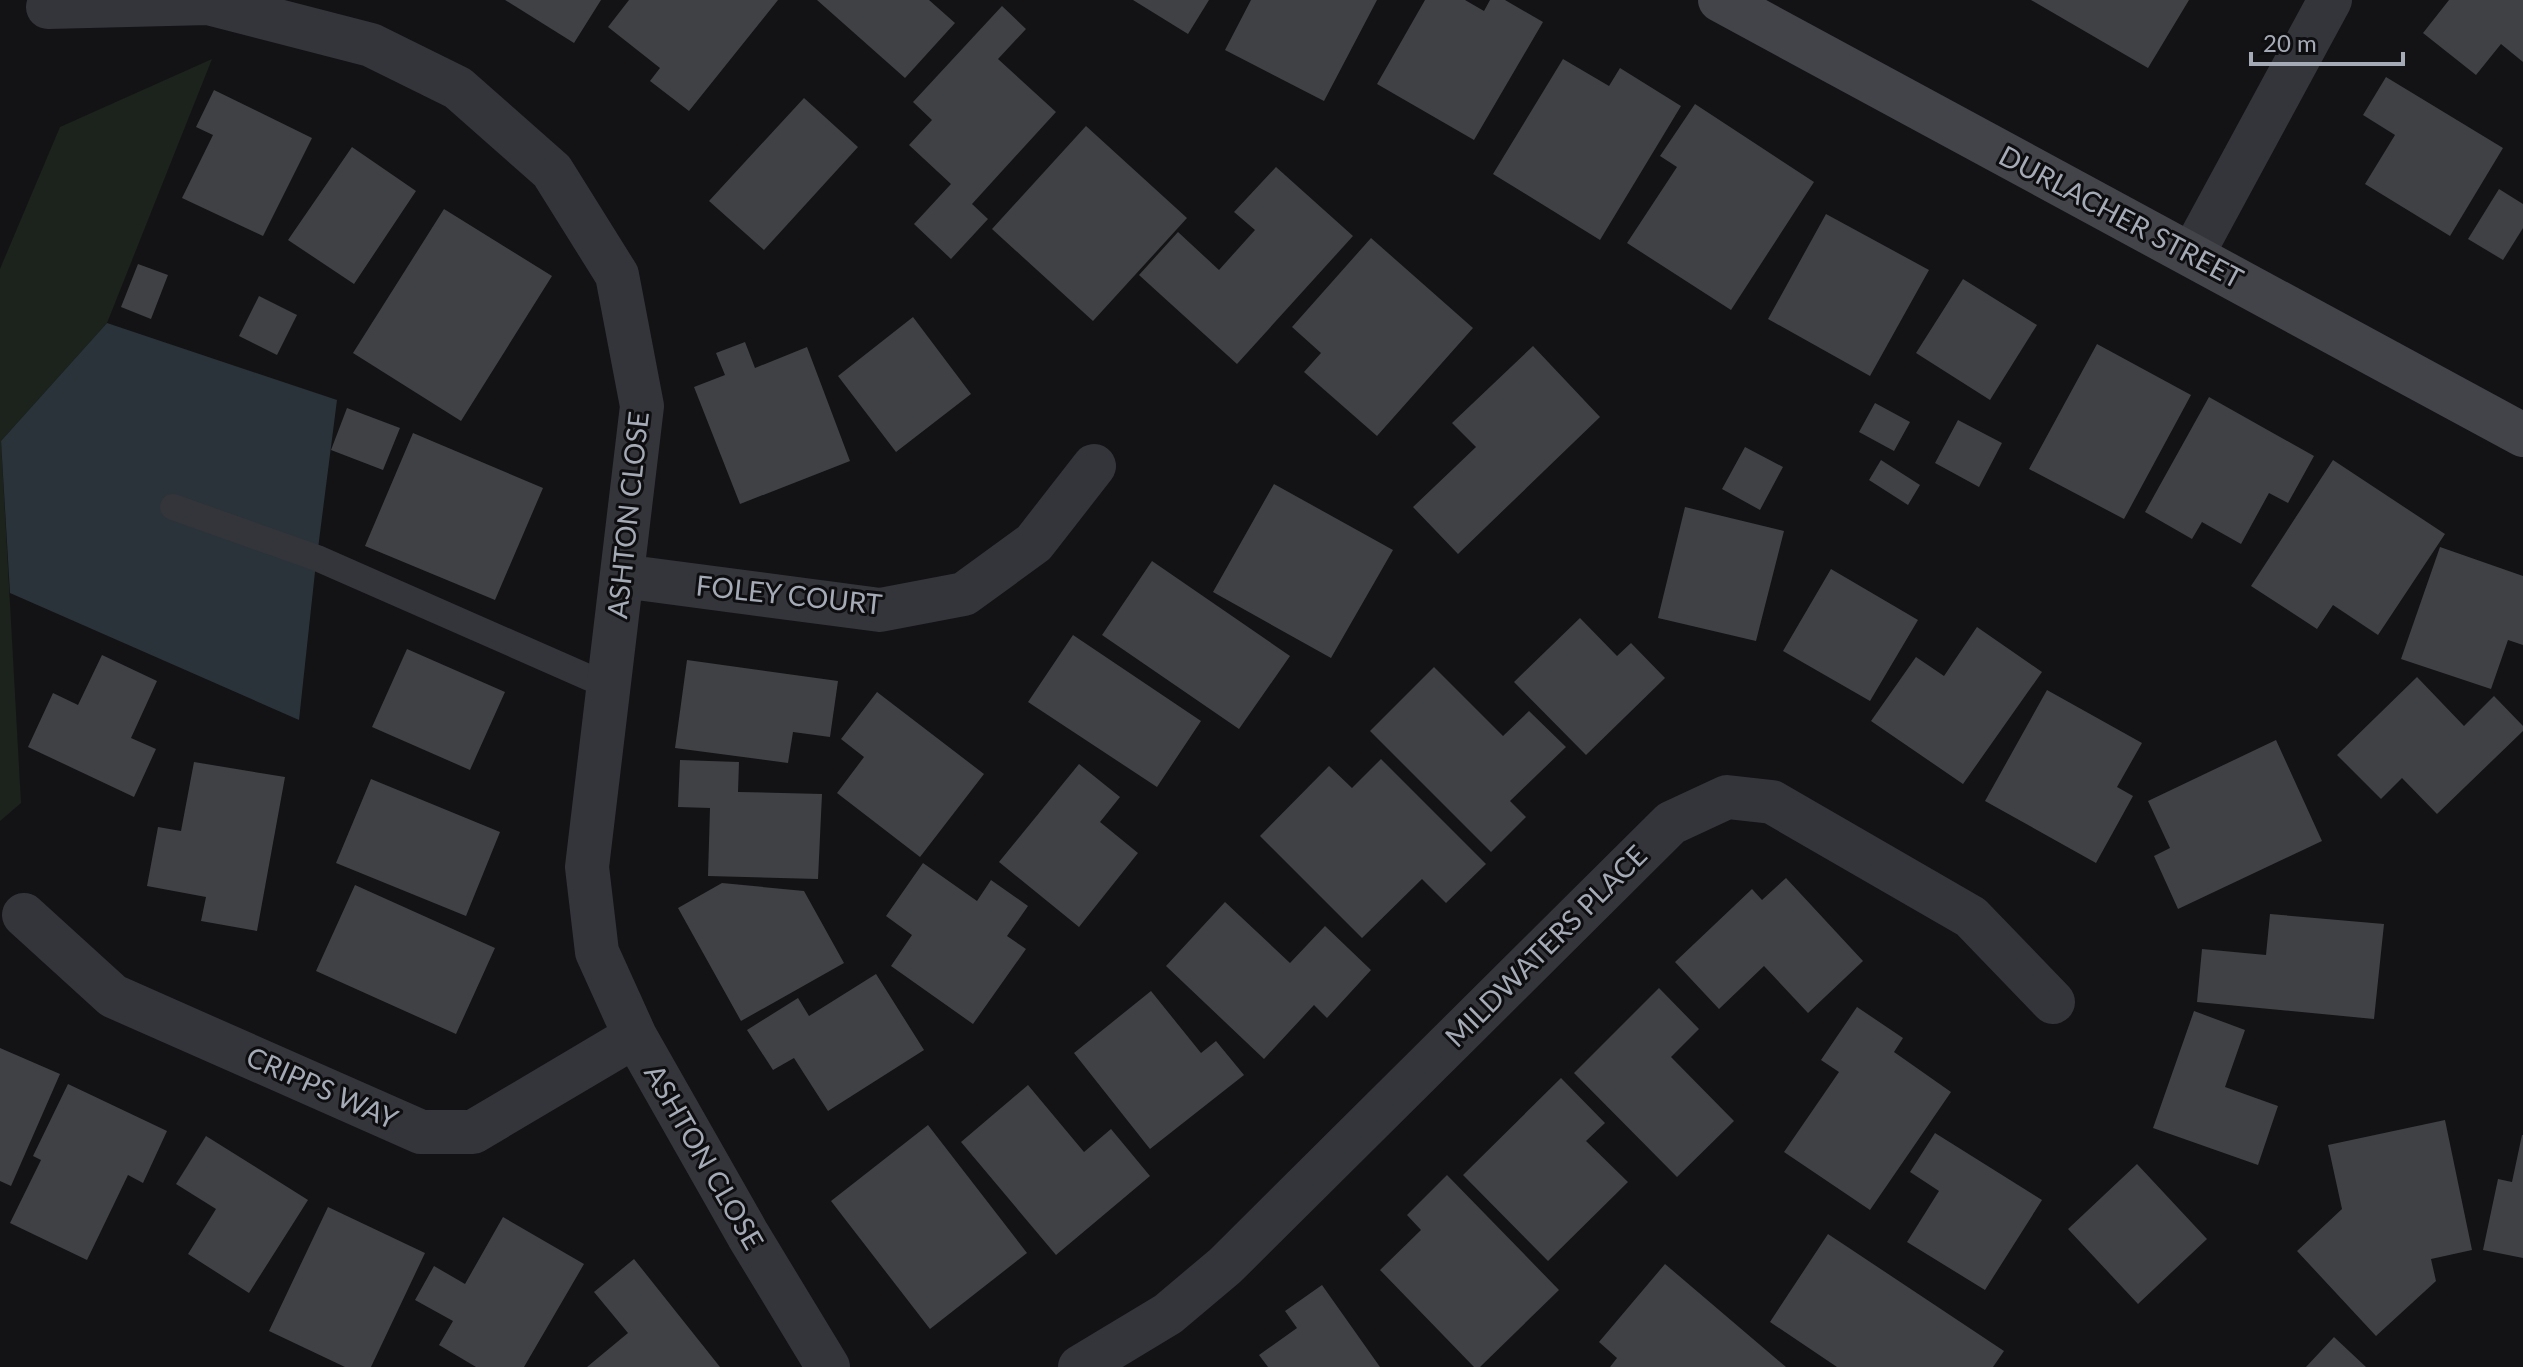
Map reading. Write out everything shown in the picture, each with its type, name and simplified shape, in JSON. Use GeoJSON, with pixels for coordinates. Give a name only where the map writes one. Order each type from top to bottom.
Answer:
{"type":"FeatureCollection","features":[{"type":"Feature","properties":{"kind":"street","name":"DURLACHER STREET"},"geometry":{"type":"LineString","coordinates":[[1720,0],[2523,435]]}},
{"type":"Feature","properties":{"kind":"street"},"geometry":{"type":"LineString","coordinates":[[2192,255],[2330,0]]}},
{"type":"Feature","properties":{"kind":"street","name":"ASHTON CLOSE"},"geometry":{"type":"LineString","coordinates":[[48,7],[208,3],[371,45],[458,88],[552,171],[617,275],[642,406],[587,867],[597,952],[635,1036],[748,1235],[828,1367]]}},
{"type":"Feature","properties":{"kind":"street","name":"FOLEY COURT"},"geometry":{"type":"LineString","coordinates":[[622,576],[880,610],[964,594],[1034,543],[1094,466]]}},
{"type":"Feature","properties":{"kind":"street","name":"MILDWATERS PLACE"},"geometry":{"type":"LineString","coordinates":[[1080,1367],[1168,1314],[1225,1266],[1671,823],[1727,797],[1772,802],[1971,917],[2053,1002]]}},
{"type":"Feature","properties":{"kind":"street","name":"CRIPPS WAY"},"geometry":{"type":"LineString","coordinates":[[24,915],[113,996],[421,1132],[473,1132],[635,1036]]}},
{"type":"Feature","properties":{"kind":"lane"},"geometry":{"type":"LineString","coordinates":[[173,507],[317,558],[608,686]]}},
{"type":"Feature","properties":{"kind":"shaded area"},"geometry":{"type":"Polygon","coordinates":[[[212,59],[107,323],[1,441],[21,803],[0,821],[0,269],[60,127],[212,59]]]}},
{"type":"Feature","properties":{"kind":"shaded area"},"geometry":{"type":"Polygon","coordinates":[[[107,323],[337,400],[299,720],[10,593],[1,441],[107,323]]]}},
{"type":"Feature","properties":{"kind":"building"},"geometry":{"type":"Polygon","coordinates":[[[505,0],[601,0],[574,43],[505,0]]]}},
{"type":"Feature","properties":{"kind":"building"},"geometry":{"type":"Polygon","coordinates":[[[629,0],[778,0],[689,111],[650,81],[660,68],[608,27],[629,0]]]}},
{"type":"Feature","properties":{"kind":"building"},"geometry":{"type":"Polygon","coordinates":[[[817,0],[929,0],[955,23],[905,78],[817,0]]]}},
{"type":"Feature","properties":{"kind":"building"},"geometry":{"type":"Polygon","coordinates":[[[1133,0],[1209,0],[1188,34],[1133,0]]]}},
{"type":"Feature","properties":{"kind":"building"},"geometry":{"type":"Polygon","coordinates":[[[1251,0],[1377,0],[1324,101],[1225,50],[1251,0]]]}},
{"type":"Feature","properties":{"kind":"building"},"geometry":{"type":"Polygon","coordinates":[[[1425,0],[1465,0],[1484,11],[1490,0],[1505,0],[1543,22],[1474,140],[1377,84],[1425,0]]]}},
{"type":"Feature","properties":{"kind":"building"},"geometry":{"type":"Polygon","coordinates":[[[2031,0],[2189,0],[2148,68],[2031,0]]]}},
{"type":"Feature","properties":{"kind":"building"},"geometry":{"type":"Polygon","coordinates":[[[2449,0],[2523,0],[2523,62],[2501,44],[2476,75],[2423,33],[2449,0]]]}},
{"type":"Feature","properties":{"kind":"building"},"geometry":{"type":"Polygon","coordinates":[[[1002,6],[1026,29],[998,59],[1056,112],[972,204],[988,219],[951,259],[914,224],[951,184],[909,145],[932,120],[913,102],[1002,6]]]}},
{"type":"Feature","properties":{"kind":"building"},"geometry":{"type":"Polygon","coordinates":[[[1563,59],[1609,86],[1620,68],[1681,106],[1600,240],[1493,174],[1563,59]]]}},
{"type":"Feature","properties":{"kind":"building"},"geometry":{"type":"Polygon","coordinates":[[[2386,77],[2503,148],[2450,236],[2365,184],[2395,135],[2363,115],[2386,77]]]}},
{"type":"Feature","properties":{"kind":"building"},"geometry":{"type":"Polygon","coordinates":[[[214,90],[312,138],[263,236],[182,198],[213,135],[196,127],[214,90]]]}},
{"type":"Feature","properties":{"kind":"building"},"geometry":{"type":"Polygon","coordinates":[[[804,98],[858,147],[764,250],[709,201],[804,98]]]}},
{"type":"Feature","properties":{"kind":"building"},"geometry":{"type":"Polygon","coordinates":[[[1695,104],[1814,182],[1731,310],[1627,243],[1677,167],[1660,156],[1695,104]]]}},
{"type":"Feature","properties":{"kind":"building"},"geometry":{"type":"Polygon","coordinates":[[[1086,126],[1187,218],[1093,321],[992,229],[1086,126]]]}},
{"type":"Feature","properties":{"kind":"building"},"geometry":{"type":"Polygon","coordinates":[[[352,147],[416,191],[354,284],[288,240],[352,147]]]}},
{"type":"Feature","properties":{"kind":"building"},"geometry":{"type":"Polygon","coordinates":[[[1276,167],[1353,236],[1237,364],[1139,275],[1178,232],[1219,270],[1255,230],[1234,212],[1276,167]]]}},
{"type":"Feature","properties":{"kind":"building"},"geometry":{"type":"Polygon","coordinates":[[[2499,189],[2523,204],[2523,228],[2503,260],[2468,239],[2499,189]]]}},
{"type":"Feature","properties":{"kind":"building"},"geometry":{"type":"Polygon","coordinates":[[[444,209],[552,276],[461,421],[353,353],[444,209]]]}},
{"type":"Feature","properties":{"kind":"building"},"geometry":{"type":"Polygon","coordinates":[[[1826,214],[1929,270],[1870,376],[1768,319],[1826,214]]]}},
{"type":"Feature","properties":{"kind":"building"},"geometry":{"type":"Polygon","coordinates":[[[1371,238],[1473,328],[1377,436],[1304,372],[1321,353],[1292,327],[1371,238]]]}},
{"type":"Feature","properties":{"kind":"building"},"geometry":{"type":"Polygon","coordinates":[[[138,264],[168,275],[151,319],[121,307],[138,264]]]}},
{"type":"Feature","properties":{"kind":"building"},"geometry":{"type":"Polygon","coordinates":[[[1963,279],[2037,325],[1990,400],[1916,353],[1963,279]]]}},
{"type":"Feature","properties":{"kind":"building"},"geometry":{"type":"Polygon","coordinates":[[[259,296],[297,315],[277,355],[239,336],[259,296]]]}},
{"type":"Feature","properties":{"kind":"building"},"geometry":{"type":"Polygon","coordinates":[[[913,317],[971,394],[896,452],[838,376],[913,317]]]}},
{"type":"Feature","properties":{"kind":"building"},"geometry":{"type":"Polygon","coordinates":[[[745,342],[755,368],[807,347],[850,461],[740,504],[694,387],[725,375],[716,353],[745,342]]]}},
{"type":"Feature","properties":{"kind":"building"},"geometry":{"type":"Polygon","coordinates":[[[2097,344],[2191,395],[2124,519],[2029,469],[2097,344]]]}},
{"type":"Feature","properties":{"kind":"building"},"geometry":{"type":"Polygon","coordinates":[[[1533,346],[1600,417],[1458,554],[1413,507],[1476,447],[1452,423],[1533,346]]]}},
{"type":"Feature","properties":{"kind":"building"},"geometry":{"type":"Polygon","coordinates":[[[2209,397],[2314,456],[2288,503],[2269,493],[2241,544],[2202,522],[2192,539],[2145,512],[2209,397]]]}},
{"type":"Feature","properties":{"kind":"building"},"geometry":{"type":"Polygon","coordinates":[[[1875,403],[1910,422],[1894,451],[1859,432],[1875,403]]]}},
{"type":"Feature","properties":{"kind":"building"},"geometry":{"type":"Polygon","coordinates":[[[347,408],[400,428],[383,470],[331,450],[347,408]]]}},
{"type":"Feature","properties":{"kind":"building"},"geometry":{"type":"Polygon","coordinates":[[[1958,420],[2002,443],[1979,487],[1935,463],[1958,420]]]}},
{"type":"Feature","properties":{"kind":"building"},"geometry":{"type":"Polygon","coordinates":[[[413,433],[543,488],[495,600],[365,546],[413,433]]]}},
{"type":"Feature","properties":{"kind":"building"},"geometry":{"type":"Polygon","coordinates":[[[1745,447],[1783,467],[1760,510],[1722,489],[1745,447]]]}},
{"type":"Feature","properties":{"kind":"building"},"geometry":{"type":"Polygon","coordinates":[[[1881,460],[1920,485],[1908,505],[1869,480],[1881,460]]]}},
{"type":"Feature","properties":{"kind":"building"},"geometry":{"type":"Polygon","coordinates":[[[2333,460],[2445,534],[2378,635],[2333,605],[2317,629],[2251,586],[2333,460]]]}},
{"type":"Feature","properties":{"kind":"building"},"geometry":{"type":"Polygon","coordinates":[[[1274,484],[1393,550],[1331,658],[1213,592],[1274,484]]]}},
{"type":"Feature","properties":{"kind":"building"},"geometry":{"type":"Polygon","coordinates":[[[1685,507],[1784,531],[1756,641],[1658,618],[1685,507]]]}},
{"type":"Feature","properties":{"kind":"building"},"geometry":{"type":"Polygon","coordinates":[[[2440,547],[2523,576],[2523,645],[2508,640],[2491,689],[2401,659],[2440,547]]]}},
{"type":"Feature","properties":{"kind":"building"},"geometry":{"type":"Polygon","coordinates":[[[1152,561],[1290,656],[1239,729],[1102,635],[1152,561]]]}},
{"type":"Feature","properties":{"kind":"building"},"geometry":{"type":"Polygon","coordinates":[[[1831,569],[1918,620],[1870,701],[1783,651],[1831,569]]]}},
{"type":"Feature","properties":{"kind":"building"},"geometry":{"type":"Polygon","coordinates":[[[1580,618],[1617,656],[1631,643],[1665,678],[1586,755],[1514,682],[1580,618]]]}},
{"type":"Feature","properties":{"kind":"building"},"geometry":{"type":"Polygon","coordinates":[[[1977,627],[2042,672],[1963,784],[1871,721],[1916,657],[1944,676],[1977,627]]]}},
{"type":"Feature","properties":{"kind":"building"},"geometry":{"type":"Polygon","coordinates":[[[1073,635],[1201,721],[1157,787],[1028,702],[1073,635]]]}},
{"type":"Feature","properties":{"kind":"building"},"geometry":{"type":"Polygon","coordinates":[[[407,649],[505,692],[470,770],[372,727],[407,649]]]}},
{"type":"Feature","properties":{"kind":"building"},"geometry":{"type":"Polygon","coordinates":[[[102,655],[157,681],[131,738],[156,749],[134,797],[28,747],[53,693],[78,705],[102,655]]]}},
{"type":"Feature","properties":{"kind":"building"},"geometry":{"type":"Polygon","coordinates":[[[687,660],[838,681],[830,737],[793,732],[788,763],[675,748],[687,660]]]}},
{"type":"Feature","properties":{"kind":"building"},"geometry":{"type":"Polygon","coordinates":[[[1434,667],[1503,736],[1529,711],[1566,747],[1510,801],[1526,817],[1491,852],[1370,731],[1434,667]]]}},
{"type":"Feature","properties":{"kind":"building"},"geometry":{"type":"Polygon","coordinates":[[[2417,677],[2464,726],[2494,696],[2523,726],[2523,731],[2437,814],[2402,778],[2381,799],[2337,755],[2417,677]]]}},
{"type":"Feature","properties":{"kind":"building"},"geometry":{"type":"Polygon","coordinates":[[[2047,690],[2142,743],[2117,787],[2133,796],[2096,863],[1985,801],[2047,690]]]}},
{"type":"Feature","properties":{"kind":"building"},"geometry":{"type":"Polygon","coordinates":[[[877,692],[984,774],[920,857],[837,793],[864,757],[841,739],[877,692]]]}},
{"type":"Feature","properties":{"kind":"building"},"geometry":{"type":"Polygon","coordinates":[[[2276,740],[2322,841],[2178,909],[2154,856],[2170,848],[2148,801],[2276,740]]]}},
{"type":"Feature","properties":{"kind":"building"},"geometry":{"type":"Polygon","coordinates":[[[1381,759],[1486,864],[1446,903],[1422,879],[1362,938],[1260,836],[1329,766],[1352,788],[1381,759]]]}},
{"type":"Feature","properties":{"kind":"building"},"geometry":{"type":"Polygon","coordinates":[[[680,760],[739,762],[738,792],[822,794],[818,879],[708,876],[710,808],[678,807],[680,760]]]}},
{"type":"Feature","properties":{"kind":"building"},"geometry":{"type":"Polygon","coordinates":[[[194,762],[285,777],[257,931],[201,921],[206,897],[147,886],[158,827],[181,831],[194,762]]]}},
{"type":"Feature","properties":{"kind":"building"},"geometry":{"type":"Polygon","coordinates":[[[1079,764],[1120,797],[1100,822],[1138,853],[1079,927],[999,862],[1079,764]]]}},
{"type":"Feature","properties":{"kind":"building"},"geometry":{"type":"Polygon","coordinates":[[[371,779],[500,832],[466,916],[336,863],[371,779]]]}},
{"type":"Feature","properties":{"kind":"building"},"geometry":{"type":"Polygon","coordinates":[[[923,863],[977,901],[991,880],[1028,906],[1007,936],[1026,949],[973,1024],[891,966],[912,935],[886,916],[923,863]]]}},
{"type":"Feature","properties":{"kind":"building"},"geometry":{"type":"Polygon","coordinates":[[[1786,878],[1863,961],[1808,1013],[1764,966],[1719,1009],[1675,962],[1752,889],[1762,900],[1786,878]]]}},
{"type":"Feature","properties":{"kind":"building"},"geometry":{"type":"Polygon","coordinates":[[[722,883],[804,891],[844,963],[741,1021],[678,908],[722,883]]]}},
{"type":"Feature","properties":{"kind":"building"},"geometry":{"type":"Polygon","coordinates":[[[355,885],[495,948],[456,1034],[316,971],[355,885]]]}},
{"type":"Feature","properties":{"kind":"building"},"geometry":{"type":"Polygon","coordinates":[[[1225,902],[1290,963],[1325,926],[1371,970],[1327,1018],[1314,1005],[1264,1059],[1166,966],[1225,902]]]}},
{"type":"Feature","properties":{"kind":"building"},"geometry":{"type":"Polygon","coordinates":[[[2270,914],[2384,924],[2374,1019],[2197,1002],[2202,949],[2266,955],[2270,914]]]}},
{"type":"Feature","properties":{"kind":"building"},"geometry":{"type":"Polygon","coordinates":[[[876,974],[924,1050],[828,1111],[794,1058],[773,1070],[747,1030],[798,998],[809,1016],[876,974]]]}},
{"type":"Feature","properties":{"kind":"building"},"geometry":{"type":"Polygon","coordinates":[[[1659,988],[1699,1029],[1671,1057],[1734,1121],[1677,1177],[1574,1073],[1659,988]]]}},
{"type":"Feature","properties":{"kind":"building"},"geometry":{"type":"Polygon","coordinates":[[[1151,991],[1201,1053],[1216,1041],[1244,1075],[1150,1149],[1074,1053],[1151,991]]]}},
{"type":"Feature","properties":{"kind":"building"},"geometry":{"type":"Polygon","coordinates":[[[1857,1007],[1903,1038],[1894,1052],[1951,1092],[1870,1210],[1784,1152],[1839,1072],[1821,1060],[1857,1007]]]}},
{"type":"Feature","properties":{"kind":"building"},"geometry":{"type":"Polygon","coordinates":[[[2194,1011],[2245,1030],[2225,1087],[2278,1106],[2258,1165],[2153,1128],[2194,1011]]]}},
{"type":"Feature","properties":{"kind":"building"},"geometry":{"type":"Polygon","coordinates":[[[0,1048],[60,1074],[11,1186],[0,1181],[0,1048]]]}},
{"type":"Feature","properties":{"kind":"building"},"geometry":{"type":"Polygon","coordinates":[[[1561,1078],[1605,1123],[1586,1141],[1628,1182],[1548,1261],[1463,1175],[1561,1078]]]}},
{"type":"Feature","properties":{"kind":"building"},"geometry":{"type":"Polygon","coordinates":[[[68,1084],[167,1131],[143,1183],[128,1175],[87,1260],[10,1223],[41,1160],[33,1156],[68,1084]]]}},
{"type":"Feature","properties":{"kind":"building"},"geometry":{"type":"Polygon","coordinates":[[[1028,1085],[1084,1152],[1111,1129],[1150,1176],[1056,1255],[961,1142],[1028,1085]]]}},
{"type":"Feature","properties":{"kind":"building"},"geometry":{"type":"Polygon","coordinates":[[[2445,1120],[2472,1250],[2431,1259],[2436,1281],[2376,1336],[2297,1251],[2342,1209],[2328,1145],[2445,1120]]]}},
{"type":"Feature","properties":{"kind":"building"},"geometry":{"type":"Polygon","coordinates":[[[928,1125],[1027,1253],[930,1329],[831,1201],[928,1125]]]}},
{"type":"Feature","properties":{"kind":"building"},"geometry":{"type":"Polygon","coordinates":[[[1935,1133],[2042,1200],[1985,1290],[1907,1242],[1939,1191],[1910,1172],[1935,1133]]]}},
{"type":"Feature","properties":{"kind":"building"},"geometry":{"type":"Polygon","coordinates":[[[2522,1135],[2523,1258],[2483,1250],[2498,1179],[2512,1182],[2522,1135]]]}},
{"type":"Feature","properties":{"kind":"building"},"geometry":{"type":"Polygon","coordinates":[[[206,1136],[308,1200],[249,1293],[188,1254],[216,1209],[176,1184],[206,1136]]]}},
{"type":"Feature","properties":{"kind":"building"},"geometry":{"type":"Polygon","coordinates":[[[2137,1164],[2207,1239],[2138,1304],[2068,1229],[2137,1164]]]}},
{"type":"Feature","properties":{"kind":"building"},"geometry":{"type":"Polygon","coordinates":[[[1447,1175],[1559,1290],[1480,1367],[1474,1367],[1380,1270],[1421,1230],[1407,1215],[1447,1175]]]}},
{"type":"Feature","properties":{"kind":"building"},"geometry":{"type":"Polygon","coordinates":[[[328,1207],[425,1253],[371,1367],[345,1367],[269,1331],[328,1207]]]}},
{"type":"Feature","properties":{"kind":"building"},"geometry":{"type":"Polygon","coordinates":[[[503,1217],[584,1264],[524,1367],[476,1367],[439,1345],[453,1321],[415,1300],[434,1266],[465,1284],[503,1217]]]}},
{"type":"Feature","properties":{"kind":"building"},"geometry":{"type":"Polygon","coordinates":[[[1828,1234],[2004,1351],[1993,1367],[1837,1367],[1770,1322],[1828,1234]]]}},
{"type":"Feature","properties":{"kind":"building"},"geometry":{"type":"Polygon","coordinates":[[[634,1259],[720,1367],[587,1367],[628,1333],[594,1292],[634,1259]]]}},
{"type":"Feature","properties":{"kind":"building"},"geometry":{"type":"Polygon","coordinates":[[[1665,1264],[1786,1367],[1610,1367],[1617,1358],[1599,1342],[1665,1264]]]}},
{"type":"Feature","properties":{"kind":"building"},"geometry":{"type":"Polygon","coordinates":[[[1322,1285],[1380,1367],[1268,1367],[1259,1355],[1297,1328],[1285,1311],[1322,1285]]]}},
{"type":"Feature","properties":{"kind":"building"},"geometry":{"type":"Polygon","coordinates":[[[2334,1337],[2366,1367],[2306,1367],[2334,1337]]]}}]}
